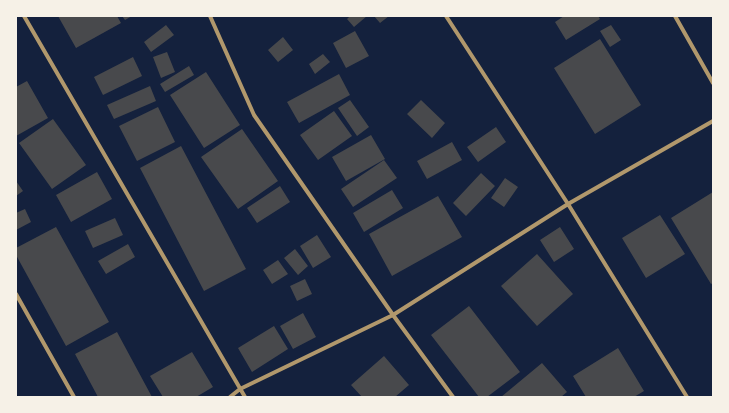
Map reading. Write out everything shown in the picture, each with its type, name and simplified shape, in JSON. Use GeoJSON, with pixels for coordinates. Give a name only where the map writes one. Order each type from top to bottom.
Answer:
{"type":"FeatureCollection","features":[{"type":"Feature","properties":{"kind":"street"},"geometry":{"type":"LineString","coordinates":[[24,16],[245,397]]}},
{"type":"Feature","properties":{"kind":"street"},"geometry":{"type":"LineString","coordinates":[[210,16],[254,115],[392,314],[453,397]]}},
{"type":"Feature","properties":{"kind":"street"},"geometry":{"type":"LineString","coordinates":[[446,16],[568,204],[687,397]]}},
{"type":"Feature","properties":{"kind":"street"},"geometry":{"type":"LineString","coordinates":[[675,16],[713,83]]}},
{"type":"Feature","properties":{"kind":"street"},"geometry":{"type":"LineString","coordinates":[[230,397],[240,389],[392,314],[568,204],[713,121]]}},
{"type":"Feature","properties":{"kind":"street"},"geometry":{"type":"LineString","coordinates":[[16,294],[74,397]]}},
{"type":"Feature","properties":{"kind":"building"},"geometry":{"type":"Polygon","coordinates":[[[58,16],[117,16],[121,23],[76,48],[58,16]]]}},
{"type":"Feature","properties":{"kind":"building"},"geometry":{"type":"Polygon","coordinates":[[[122,16],[132,16],[125,20],[122,16]]]}},
{"type":"Feature","properties":{"kind":"building"},"geometry":{"type":"Polygon","coordinates":[[[350,16],[367,16],[354,27],[347,19],[350,16]]]}},
{"type":"Feature","properties":{"kind":"building"},"geometry":{"type":"Polygon","coordinates":[[[374,16],[389,16],[380,23],[374,16]]]}},
{"type":"Feature","properties":{"kind":"building"},"geometry":{"type":"Polygon","coordinates":[[[564,16],[598,16],[600,19],[566,40],[555,22],[564,16]]]}},
{"type":"Feature","properties":{"kind":"building"},"geometry":{"type":"Polygon","coordinates":[[[166,25],[174,35],[151,52],[144,42],[166,25]]]}},
{"type":"Feature","properties":{"kind":"building"},"geometry":{"type":"Polygon","coordinates":[[[611,25],[621,40],[610,47],[600,31],[611,25]]]}},
{"type":"Feature","properties":{"kind":"building"},"geometry":{"type":"Polygon","coordinates":[[[355,31],[369,56],[346,68],[333,43],[355,31]]]}},
{"type":"Feature","properties":{"kind":"building"},"geometry":{"type":"Polygon","coordinates":[[[283,37],[293,50],[278,62],[268,50],[283,37]]]}},
{"type":"Feature","properties":{"kind":"building"},"geometry":{"type":"Polygon","coordinates":[[[600,39],[641,105],[595,134],[554,68],[600,39]]]}},
{"type":"Feature","properties":{"kind":"building"},"geometry":{"type":"Polygon","coordinates":[[[167,52],[175,72],[161,78],[153,57],[167,52]]]}},
{"type":"Feature","properties":{"kind":"building"},"geometry":{"type":"Polygon","coordinates":[[[323,54],[330,62],[315,74],[309,64],[323,54]]]}},
{"type":"Feature","properties":{"kind":"building"},"geometry":{"type":"Polygon","coordinates":[[[133,57],[142,76],[103,95],[94,77],[133,57]]]}},
{"type":"Feature","properties":{"kind":"building"},"geometry":{"type":"Polygon","coordinates":[[[189,66],[194,75],[165,92],[160,84],[189,66]]]}},
{"type":"Feature","properties":{"kind":"building"},"geometry":{"type":"Polygon","coordinates":[[[206,72],[240,125],[204,148],[170,95],[206,72]]]}},
{"type":"Feature","properties":{"kind":"building"},"geometry":{"type":"Polygon","coordinates":[[[339,74],[350,95],[299,123],[287,102],[339,74]]]}},
{"type":"Feature","properties":{"kind":"building"},"geometry":{"type":"Polygon","coordinates":[[[27,81],[48,118],[16,136],[16,87],[27,81]]]}},
{"type":"Feature","properties":{"kind":"building"},"geometry":{"type":"Polygon","coordinates":[[[150,86],[156,101],[114,119],[107,105],[150,86]]]}},
{"type":"Feature","properties":{"kind":"building"},"geometry":{"type":"Polygon","coordinates":[[[350,100],[369,127],[357,136],[338,108],[350,100]]]}},
{"type":"Feature","properties":{"kind":"building"},"geometry":{"type":"Polygon","coordinates":[[[421,100],[445,123],[432,138],[407,114],[421,100]]]}},
{"type":"Feature","properties":{"kind":"building"},"geometry":{"type":"Polygon","coordinates":[[[158,107],[175,142],[137,161],[119,126],[158,107]]]}},
{"type":"Feature","properties":{"kind":"building"},"geometry":{"type":"Polygon","coordinates":[[[334,111],[352,136],[318,160],[300,135],[334,111]]]}},
{"type":"Feature","properties":{"kind":"building"},"geometry":{"type":"Polygon","coordinates":[[[53,119],[86,165],[52,189],[19,143],[53,119]]]}},
{"type":"Feature","properties":{"kind":"building"},"geometry":{"type":"Polygon","coordinates":[[[496,127],[506,142],[478,162],[467,147],[496,127]]]}},
{"type":"Feature","properties":{"kind":"building"},"geometry":{"type":"Polygon","coordinates":[[[242,129],[278,181],[238,209],[201,157],[242,129]]]}},
{"type":"Feature","properties":{"kind":"building"},"geometry":{"type":"Polygon","coordinates":[[[371,135],[385,159],[346,181],[332,157],[371,135]]]}},
{"type":"Feature","properties":{"kind":"building"},"geometry":{"type":"Polygon","coordinates":[[[452,142],[462,160],[427,179],[417,161],[452,142]]]}},
{"type":"Feature","properties":{"kind":"building"},"geometry":{"type":"Polygon","coordinates":[[[181,146],[246,269],[204,291],[140,168],[181,146]]]}},
{"type":"Feature","properties":{"kind":"building"},"geometry":{"type":"Polygon","coordinates":[[[384,160],[397,178],[353,207],[341,189],[384,160]]]}},
{"type":"Feature","properties":{"kind":"building"},"geometry":{"type":"Polygon","coordinates":[[[97,172],[112,199],[71,222],[56,195],[97,172]]]}},
{"type":"Feature","properties":{"kind":"building"},"geometry":{"type":"Polygon","coordinates":[[[481,173],[495,186],[466,216],[453,203],[481,173]]]}},
{"type":"Feature","properties":{"kind":"building"},"geometry":{"type":"Polygon","coordinates":[[[505,178],[518,187],[504,207],[491,198],[505,178]]]}},
{"type":"Feature","properties":{"kind":"building"},"geometry":{"type":"Polygon","coordinates":[[[16,181],[23,191],[16,196],[16,181]]]}},
{"type":"Feature","properties":{"kind":"building"},"geometry":{"type":"Polygon","coordinates":[[[280,186],[290,202],[257,223],[247,208],[280,186]]]}},
{"type":"Feature","properties":{"kind":"building"},"geometry":{"type":"Polygon","coordinates":[[[392,190],[403,208],[364,232],[353,213],[392,190]]]}},
{"type":"Feature","properties":{"kind":"building"},"geometry":{"type":"Polygon","coordinates":[[[713,192],[713,283],[711,284],[671,218],[713,192]]]}},
{"type":"Feature","properties":{"kind":"building"},"geometry":{"type":"Polygon","coordinates":[[[438,196],[462,237],[392,276],[369,234],[438,196]]]}},
{"type":"Feature","properties":{"kind":"building"},"geometry":{"type":"Polygon","coordinates":[[[25,209],[31,222],[16,230],[16,213],[25,209]]]}},
{"type":"Feature","properties":{"kind":"building"},"geometry":{"type":"Polygon","coordinates":[[[660,215],[685,254],[646,278],[622,238],[660,215]]]}},
{"type":"Feature","properties":{"kind":"building"},"geometry":{"type":"Polygon","coordinates":[[[115,218],[123,235],[93,248],[85,231],[115,218]]]}},
{"type":"Feature","properties":{"kind":"building"},"geometry":{"type":"Polygon","coordinates":[[[56,227],[109,322],[66,346],[16,255],[16,248],[56,227]]]}},
{"type":"Feature","properties":{"kind":"building"},"geometry":{"type":"Polygon","coordinates":[[[560,227],[574,249],[554,262],[540,240],[560,227]]]}},
{"type":"Feature","properties":{"kind":"building"},"geometry":{"type":"Polygon","coordinates":[[[317,235],[331,257],[313,268],[300,246],[317,235]]]}},
{"type":"Feature","properties":{"kind":"building"},"geometry":{"type":"Polygon","coordinates":[[[128,244],[135,257],[106,274],[98,261],[128,244]]]}},
{"type":"Feature","properties":{"kind":"building"},"geometry":{"type":"Polygon","coordinates":[[[295,249],[308,266],[298,275],[284,258],[295,249]]]}},
{"type":"Feature","properties":{"kind":"building"},"geometry":{"type":"Polygon","coordinates":[[[537,254],[573,294],[537,326],[501,286],[537,254]]]}},
{"type":"Feature","properties":{"kind":"building"},"geometry":{"type":"Polygon","coordinates":[[[278,260],[288,274],[272,284],[263,270],[278,260]]]}},
{"type":"Feature","properties":{"kind":"building"},"geometry":{"type":"Polygon","coordinates":[[[305,279],[312,294],[297,301],[290,286],[305,279]]]}},
{"type":"Feature","properties":{"kind":"building"},"geometry":{"type":"Polygon","coordinates":[[[469,306],[520,372],[487,397],[479,397],[431,335],[469,306]]]}},
{"type":"Feature","properties":{"kind":"building"},"geometry":{"type":"Polygon","coordinates":[[[303,313],[316,337],[293,349],[280,326],[303,313]]]}},
{"type":"Feature","properties":{"kind":"building"},"geometry":{"type":"Polygon","coordinates":[[[274,326],[288,349],[252,372],[238,348],[274,326]]]}},
{"type":"Feature","properties":{"kind":"building"},"geometry":{"type":"Polygon","coordinates":[[[117,332],[152,397],[98,397],[75,354],[117,332]]]}},
{"type":"Feature","properties":{"kind":"building"},"geometry":{"type":"Polygon","coordinates":[[[618,348],[644,391],[634,397],[586,397],[573,376],[618,348]]]}},
{"type":"Feature","properties":{"kind":"building"},"geometry":{"type":"Polygon","coordinates":[[[192,352],[213,387],[196,397],[163,397],[150,376],[192,352]]]}},
{"type":"Feature","properties":{"kind":"building"},"geometry":{"type":"Polygon","coordinates":[[[384,356],[409,385],[395,397],[362,397],[351,385],[384,356]]]}},
{"type":"Feature","properties":{"kind":"building"},"geometry":{"type":"Polygon","coordinates":[[[542,363],[567,392],[561,397],[501,397],[542,363]]]}}]}
